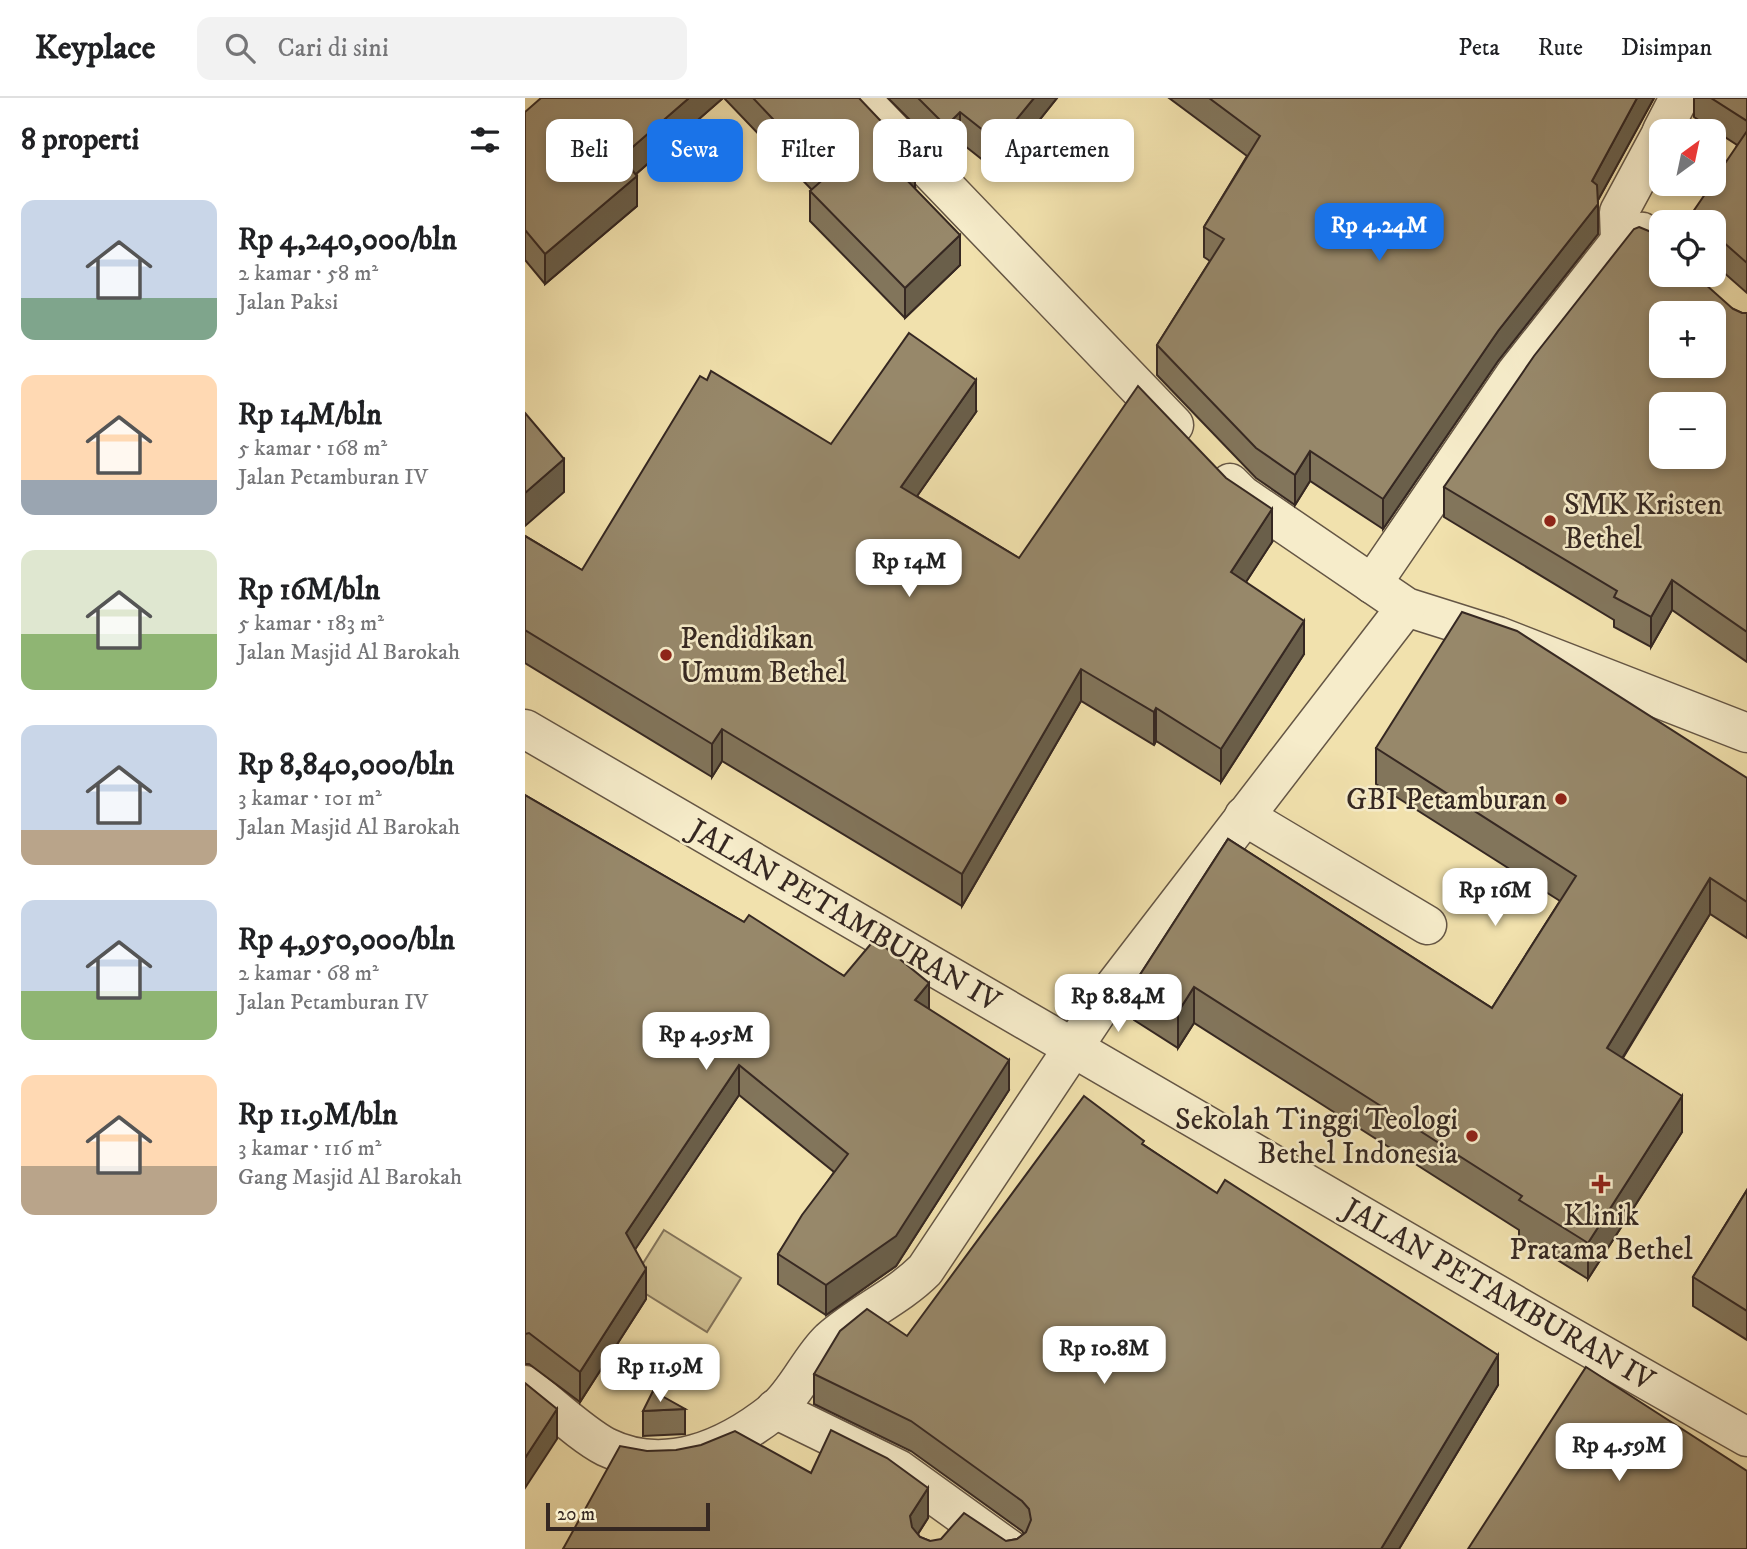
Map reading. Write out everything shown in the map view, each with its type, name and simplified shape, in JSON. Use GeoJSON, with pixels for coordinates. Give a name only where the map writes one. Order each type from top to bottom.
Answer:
{"type":"FeatureCollection","features":[{"type":"Feature","properties":{"kind":"street"},"geometry":{"type":"LineString","coordinates":[[860,98],[1242,495],[1406,607],[1498,636],[1747,733]]}},
{"type":"Feature","properties":{"kind":"street"},"geometry":{"type":"LineString","coordinates":[[1669,119],[1679,98]]}},
{"type":"Feature","properties":{"kind":"street"},"geometry":{"type":"LineString","coordinates":[[1620,241],[1619,212],[1649,157]]}},
{"type":"Feature","properties":{"kind":"street"},"geometry":{"type":"LineString","coordinates":[[1372,584],[1516,373],[1620,241],[1642,232],[1649,237]]}},
{"type":"Feature","properties":{"kind":"street"},"geometry":{"type":"LineString","coordinates":[[525,1385],[607,1447],[640,1458],[678,1460],[722,1445],[775,1409],[828,1342],[857,1317],[907,1288],[925,1270],[1113,988],[1406,607]]}},
{"type":"Feature","properties":{"kind":"street","name":"JALAN PETAMBURAN IV"},"geometry":{"type":"LineString","coordinates":[[525,729],[736,854],[1074,1046],[1541,1320],[1747,1437]]}},
{"type":"Feature","properties":{"kind":"street"},"geometry":{"type":"LineString","coordinates":[[1244,816],[1427,925]]}},
{"type":"Feature","properties":{"kind":"street"},"geometry":{"type":"LineString","coordinates":[[775,1409],[898,1469],[948,1527],[1009,1549]]}},
{"type":"Feature","properties":{"kind":"shaded area"},"geometry":{"type":"Polygon","coordinates":[[[664,1230],[741,1278],[707,1332],[630,1284],[664,1230]]]}},
{"type":"Feature","properties":{"kind":"building"},"geometry":{"type":"Polygon","coordinates":[[[541,98],[689,98],[665,119],[647,119],[647,134],[633,147],[633,119],[546,119],[546,182],[630,182],[545,254],[525,230],[525,112],[541,98]]]}},
{"type":"Feature","properties":{"kind":"building"},"geometry":{"type":"Polygon","coordinates":[[[753,98],[859,98],[879,119],[873,119],[873,182],[909,182],[960,235],[905,288],[810,191],[820,182],[859,182],[859,119],[773,119],[753,98]]]}},
{"type":"Feature","properties":{"kind":"building"},"geometry":{"type":"Polygon","coordinates":[[[918,98],[1034,98],[1017,119],[981,119],[981,129],[960,112],[953,119],[939,119],[918,98]]]}},
{"type":"Feature","properties":{"kind":"building"},"geometry":{"type":"Polygon","coordinates":[[[1209,98],[1637,98],[1592,181],[1597,185],[1598,204],[1498,331],[1383,499],[1310,451],[1295,475],[1256,448],[1157,345],[1224,239],[1204,227],[1260,136],[1209,98]]]}},
{"type":"Feature","properties":{"kind":"building"},"geometry":{"type":"Polygon","coordinates":[[[1711,98],[1747,98],[1747,121],[1711,98]]]}},
{"type":"Feature","properties":{"kind":"building"},"geometry":{"type":"Polygon","coordinates":[[[1747,131],[1747,263],[1726,244],[1726,210],[1694,210],[1704,196],[1726,196],[1726,162],[1747,131]]]}},
{"type":"Feature","properties":{"kind":"building"},"geometry":{"type":"Polygon","coordinates":[[[1639,227],[1649,231],[1649,287],[1708,287],[1724,301],[1649,301],[1649,378],[1726,378],[1726,303],[1733,309],[1747,313],[1747,632],[1672,580],[1651,617],[1614,597],[1617,591],[1444,487],[1534,356],[1634,229],[1639,227]]]}},
{"type":"Feature","properties":{"kind":"building"},"geometry":{"type":"Polygon","coordinates":[[[909,333],[976,380],[901,487],[1019,558],[1138,386],[1226,478],[1272,509],[1231,572],[1304,621],[1221,749],[1156,708],[1154,712],[1081,669],[962,874],[722,729],[712,744],[525,630],[525,536],[582,570],[700,376],[707,380],[711,371],[831,444],[909,333]]]}},
{"type":"Feature","properties":{"kind":"building"},"geometry":{"type":"Polygon","coordinates":[[[525,413],[564,459],[525,493],[525,413]]]}},
{"type":"Feature","properties":{"kind":"building"},"geometry":{"type":"Polygon","coordinates":[[[1462,612],[1517,631],[1747,778],[1747,902],[1710,878],[1607,1048],[1682,1096],[1588,1243],[1519,1200],[1522,1196],[1194,987],[1178,1012],[1134,984],[1228,839],[1492,1008],[1576,876],[1376,748],[1462,612]]]}},
{"type":"Feature","properties":{"kind":"building"},"geometry":{"type":"Polygon","coordinates":[[[525,795],[744,922],[749,915],[844,976],[875,939],[929,983],[915,1000],[1009,1060],[896,1236],[826,1285],[778,1254],[802,1215],[848,1154],[739,1065],[626,1233],[646,1269],[580,1372],[529,1333],[525,1334],[525,795]]]}},
{"type":"Feature","properties":{"kind":"building"},"geometry":{"type":"Polygon","coordinates":[[[1084,1096],[1144,1141],[1142,1144],[1217,1193],[1225,1180],[1498,1355],[1381,1549],[563,1549],[620,1446],[647,1451],[676,1450],[701,1445],[735,1431],[811,1473],[831,1430],[887,1458],[928,1488],[910,1516],[912,1527],[920,1537],[930,1541],[941,1539],[964,1513],[1006,1541],[1017,1539],[1026,1532],[1031,1520],[1029,1509],[1022,1501],[911,1421],[814,1374],[840,1331],[867,1309],[907,1336],[1084,1096]]]}},
{"type":"Feature","properties":{"kind":"building"},"geometry":{"type":"Polygon","coordinates":[[[1747,1190],[1747,1311],[1693,1277],[1747,1190]]]}},
{"type":"Feature","properties":{"kind":"building"},"geometry":{"type":"Polygon","coordinates":[[[1586,1367],[1747,1471],[1747,1549],[1468,1549],[1586,1367]]]}},
{"type":"Feature","properties":{"kind":"building"},"geometry":{"type":"Polygon","coordinates":[[[525,1383],[557,1409],[525,1458],[525,1383]]]}},
{"type":"Feature","properties":{"kind":"building"},"geometry":{"type":"Polygon","coordinates":[[[653,1391],[685,1409],[643,1411],[653,1391]]]}},
{"type":"Feature","properties":{"kind":"place","name":"SMK Kristen Bethel"},"geometry":{"type":"Point","coordinates":[1550,521]}},
{"type":"Feature","properties":{"kind":"place","name":"Pendidikan Umum Bethel"},"geometry":{"type":"Point","coordinates":[666,655]}},
{"type":"Feature","properties":{"kind":"place","name":"GBI Petamburan"},"geometry":{"type":"Point","coordinates":[1561,799]}},
{"type":"Feature","properties":{"kind":"place","name":"Sekolah Tinggi Teologi Bethel Indonesia"},"geometry":{"type":"Point","coordinates":[1472,1136]}},
{"type":"Feature","properties":{"kind":"place","name":"Klinik Pratama Bethel"},"geometry":{"type":"Point","coordinates":[1601,1184]}}]}
